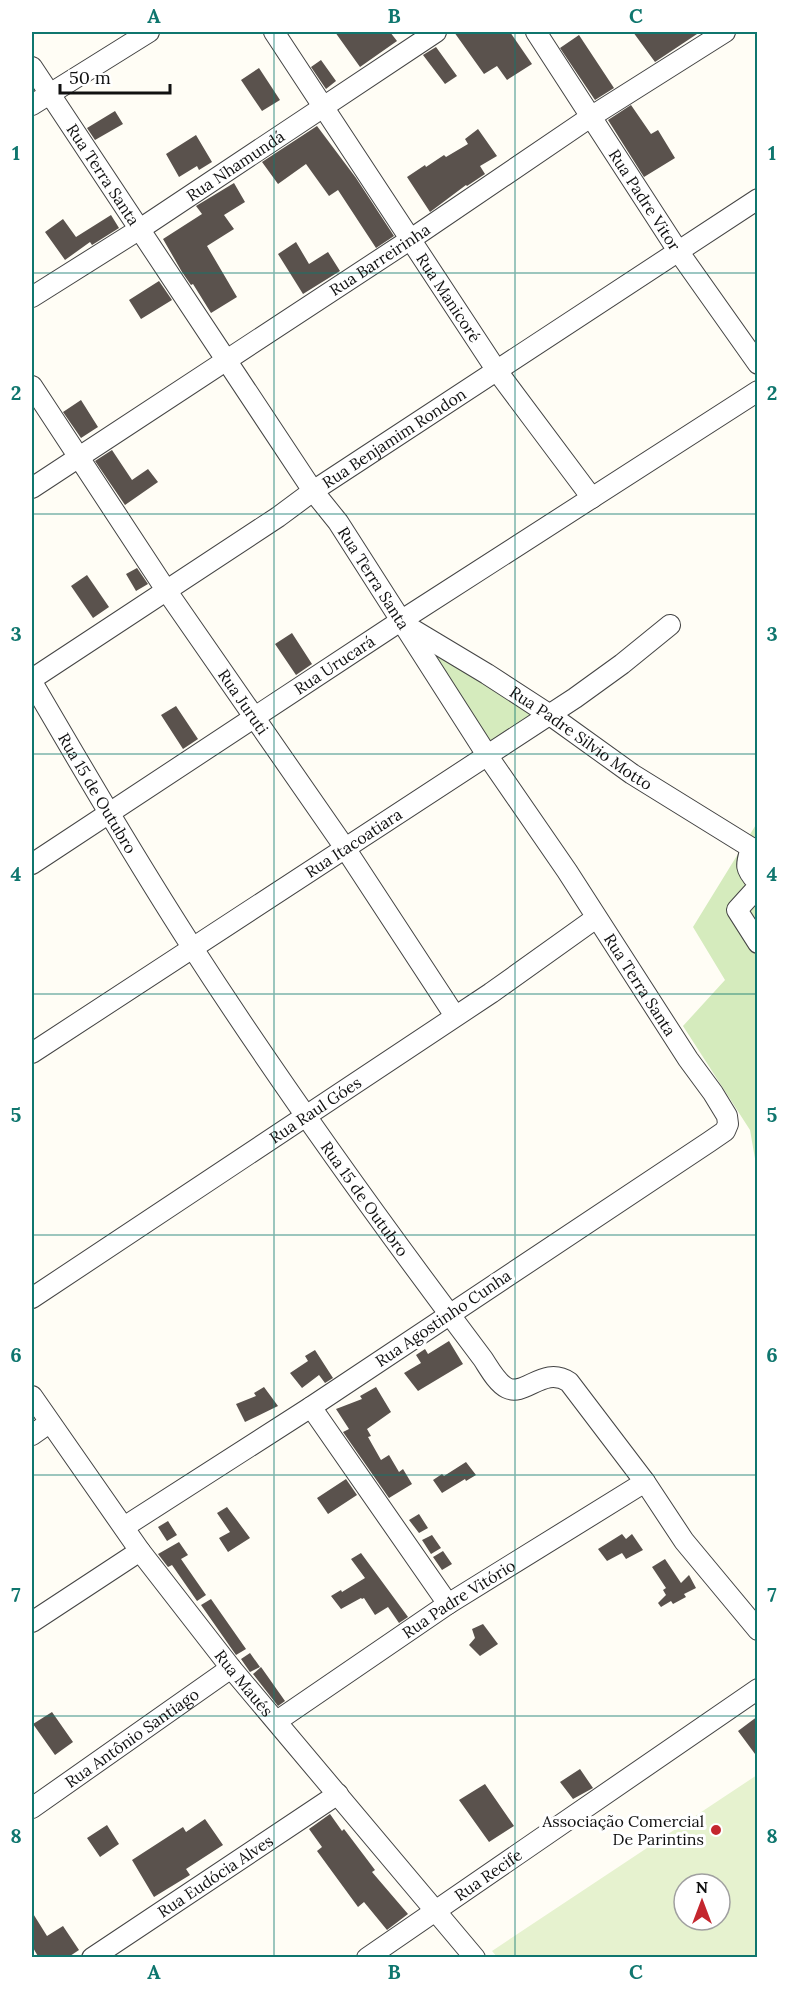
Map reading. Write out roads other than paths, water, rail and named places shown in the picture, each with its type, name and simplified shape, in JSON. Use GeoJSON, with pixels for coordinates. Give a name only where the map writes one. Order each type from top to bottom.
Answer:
{"type":"FeatureCollection","features":[{"type":"Feature","properties":{"kind":"street"},"geometry":{"type":"LineString","coordinates":[[32,105],[149,32]]}},
{"type":"Feature","properties":{"kind":"street","name":"Rua Manicoré"},"geometry":{"type":"LineString","coordinates":[[274,32],[497,371],[592,498]]}},
{"type":"Feature","properties":{"kind":"street","name":"Rua Nhamundá"},"geometry":{"type":"LineString","coordinates":[[32,297],[140,229],[436,32]]}},
{"type":"Feature","properties":{"kind":"street","name":"Rua Padre Vitor"},"geometry":{"type":"LineString","coordinates":[[536,32],[678,251],[758,364]]}},
{"type":"Feature","properties":{"kind":"street","name":"Rua Barreirinha"},"geometry":{"type":"LineString","coordinates":[[32,488],[411,239],[592,116],[725,32]]}},
{"type":"Feature","properties":{"kind":"street","name":"Rua Terra Santa"},"geometry":{"type":"LineString","coordinates":[[32,66],[313,491],[338,522],[487,755],[567,871],[688,1059],[713,1093]]}},
{"type":"Feature","properties":{"kind":"street","name":"Rua Benjamim Rondon"},"geometry":{"type":"LineString","coordinates":[[32,680],[278,517],[313,491],[758,200]]}},
{"type":"Feature","properties":{"kind":"street","name":"Rua Juruti"},"geometry":{"type":"LineString","coordinates":[[32,386],[165,590],[345,848],[455,1016]]}},
{"type":"Feature","properties":{"kind":"street","name":"Rua Urucará"},"geometry":{"type":"LineString","coordinates":[[32,864],[758,391]]}},
{"type":"Feature","properties":{"kind":"street","name":"Rua Padre Silvio Motto"},"geometry":{"type":"LineString","coordinates":[[403,622],[550,715],[632,774],[754,850]]}},
{"type":"Feature","properties":{"kind":"street","name":"Rua Itacoatiara"},"geometry":{"type":"LineString","coordinates":[[32,1053],[550,715],[622,664],[670,625]]}},
{"type":"Feature","properties":{"kind":"street","name":"Rua 15 de Outubro"},"geometry":{"type":"LineString","coordinates":[[32,680],[109,813],[192,947],[306,1116],[503,1385],[515,1390],[547,1377],[562,1378],[569,1382],[645,1482],[684,1541],[758,1630]]}},
{"type":"Feature","properties":{"kind":"street"},"geometry":{"type":"LineString","coordinates":[[754,850],[746,863],[747,870],[757,882],[756,889],[737,910],[758,943]]}},
{"type":"Feature","properties":{"kind":"street","name":"Rua Raul Góes"},"geometry":{"type":"LineString","coordinates":[[32,1298],[491,993],[596,918]]}},
{"type":"Feature","properties":{"kind":"street","name":"Rua Agostinho Cunha"},"geometry":{"type":"LineString","coordinates":[[124,1527],[310,1407],[725,1131],[728,1124],[727,1116],[713,1093]]}},
{"type":"Feature","properties":{"kind":"street","name":"Rua Maués"},"geometry":{"type":"LineString","coordinates":[[32,1396],[140,1551],[231,1668],[475,1958]]}},
{"type":"Feature","properties":{"kind":"street"},"geometry":{"type":"LineString","coordinates":[[310,1407],[448,1604]]}},
{"type":"Feature","properties":{"kind":"street"},"geometry":{"type":"LineString","coordinates":[[32,1435],[50,1423]]}},
{"type":"Feature","properties":{"kind":"street","name":"Rua Padre Vitório"},"geometry":{"type":"LineString","coordinates":[[277,1721],[448,1604],[645,1482]]}},
{"type":"Feature","properties":{"kind":"street"},"geometry":{"type":"LineString","coordinates":[[32,1622],[140,1551]]}},
{"type":"Feature","properties":{"kind":"street","name":"Rua Antônio Santiago"},"geometry":{"type":"LineString","coordinates":[[32,1808],[231,1668]]}},
{"type":"Feature","properties":{"kind":"street","name":"Rua Recife"},"geometry":{"type":"LineString","coordinates":[[367,1958],[758,1689]]}},
{"type":"Feature","properties":{"kind":"street","name":"Rua Eudócia Alves"},"geometry":{"type":"LineString","coordinates":[[92,1958],[338,1794]]}},
{"type":"Feature","properties":{"kind":"place","name":"Associação Comercial De Parintins"},"geometry":{"type":"Point","coordinates":[716,1830]}}]}
